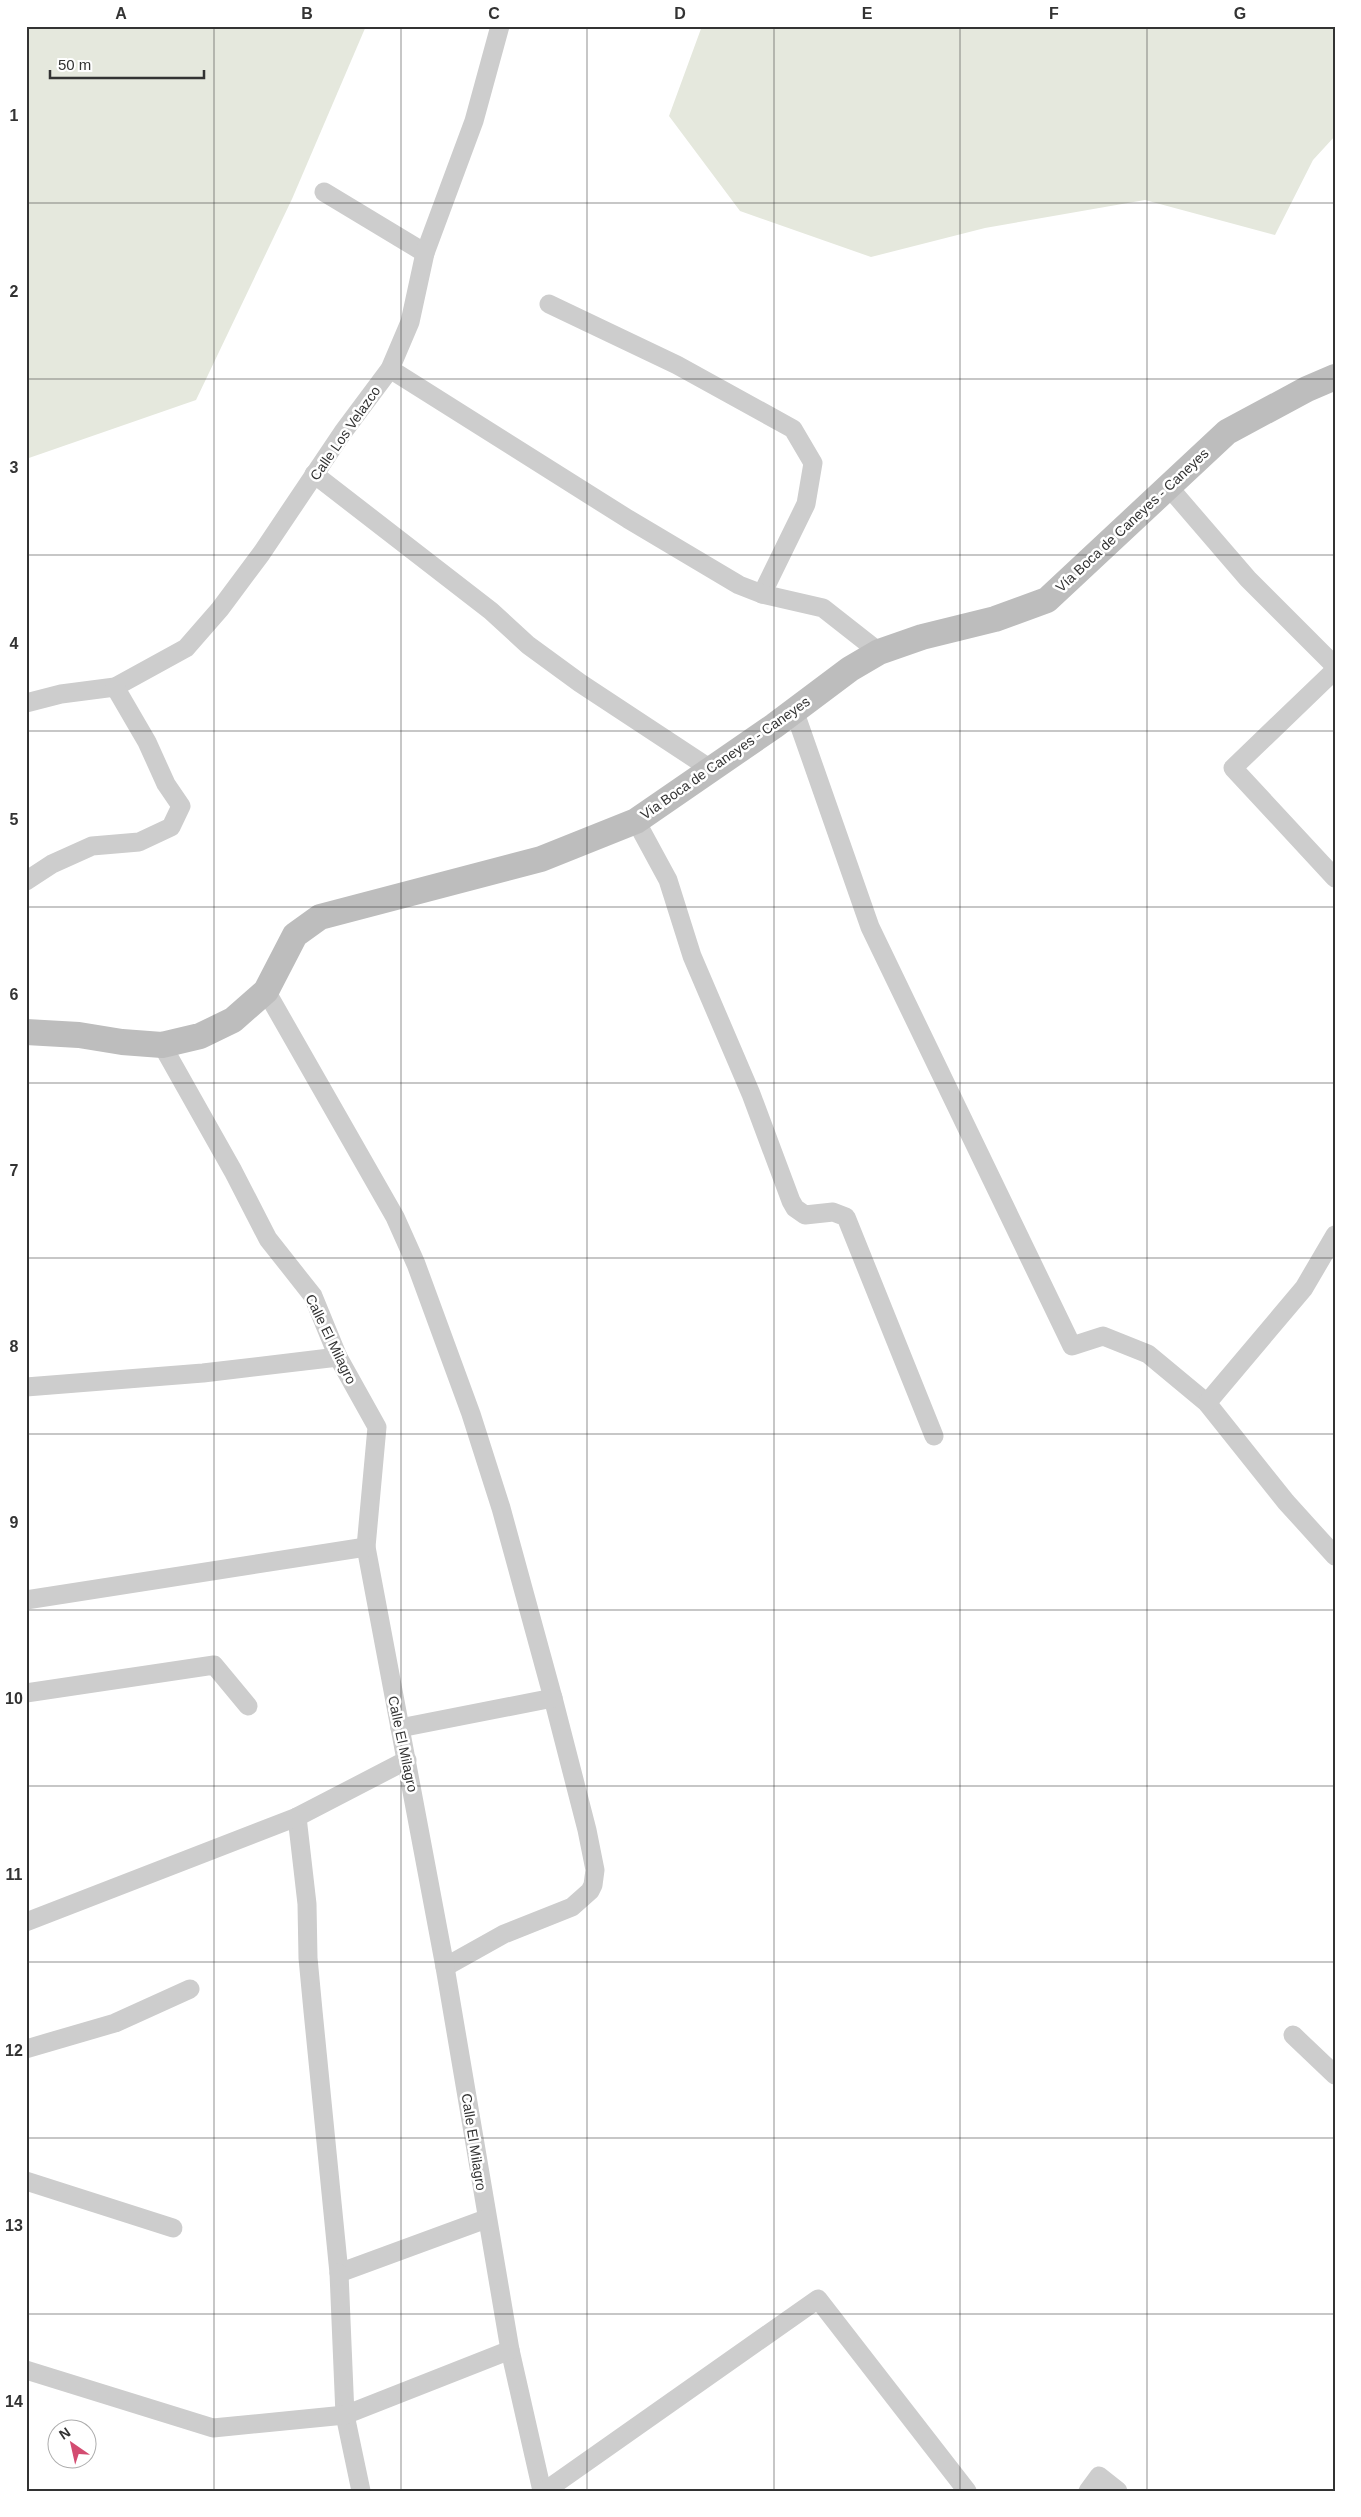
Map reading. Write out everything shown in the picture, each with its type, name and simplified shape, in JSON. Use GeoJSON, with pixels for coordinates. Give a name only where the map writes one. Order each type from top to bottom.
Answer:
{"type":"FeatureCollection","features":[{"type":"Feature","properties":{"kind":"street","name":"Calle Los Velazco"},"geometry":{"type":"LineString","coordinates":[[26,703],[61,694],[115,687],[186,648],[220,609],[261,554],[314,474],[390,369],[410,322],[425,253],[474,121],[500,26]]}},
{"type":"Feature","properties":{"kind":"street"},"geometry":{"type":"LineString","coordinates":[[324,192],[425,253]]}},
{"type":"Feature","properties":{"kind":"street"},"geometry":{"type":"LineString","coordinates":[[549,304],[677,365],[792,430],[813,463],[806,504],[762,594]]}},
{"type":"Feature","properties":{"kind":"street"},"geometry":{"type":"LineString","coordinates":[[390,369],[628,519],[739,584],[762,594],[823,608],[879,652]]}},
{"type":"Feature","properties":{"kind":"street","name":"Vía Boca de Caneyes - Caneyes"},"geometry":{"type":"LineString","coordinates":[[26,1032],[79,1035],[162,1045],[200,1036],[233,1020],[266,991],[295,935],[320,917],[541,858],[636,821],[712,770],[850,669],[879,652],[922,637],[995,619],[1047,600],[1096,556],[1167,485],[1227,432],[1307,389],[1335,378]]}},
{"type":"Feature","properties":{"kind":"street"},"geometry":{"type":"LineString","coordinates":[[314,474],[491,611],[528,645],[712,770]]}},
{"type":"Feature","properties":{"kind":"street"},"geometry":{"type":"LineString","coordinates":[[1167,485],[1248,578],[1335,666]]}},
{"type":"Feature","properties":{"kind":"street"},"geometry":{"type":"LineString","coordinates":[[1335,670],[1233,768],[1335,878]]}},
{"type":"Feature","properties":{"kind":"street"},"geometry":{"type":"LineString","coordinates":[[26,881],[52,864],[92,846],[138,842],[171,827],[181,806],[166,784],[147,742],[115,687]]}},
{"type":"Feature","properties":{"kind":"street"},"geometry":{"type":"LineString","coordinates":[[794,710],[870,926],[1072,1346],[1103,1336],[1148,1354],[1207,1403],[1286,1502],[1335,1556]]}},
{"type":"Feature","properties":{"kind":"street"},"geometry":{"type":"LineString","coordinates":[[636,821],[668,880],[692,956],[751,1094],[795,1208],[804,1214],[833,1212],[846,1217],[934,1436]]}},
{"type":"Feature","properties":{"kind":"street"},"geometry":{"type":"LineString","coordinates":[[266,991],[394,1217],[416,1264],[471,1414],[501,1508],[553,1698],[587,1830],[595,1870],[593,1885],[585,1896],[572,1906],[504,1934],[445,1967]]}},
{"type":"Feature","properties":{"kind":"street","name":"Calle El Milagro"},"geometry":{"type":"LineString","coordinates":[[162,1045],[233,1171],[268,1239],[313,1296],[338,1357],[377,1427],[366,1547],[445,1967],[486,2219],[510,2350],[543,2491]]}},
{"type":"Feature","properties":{"kind":"street"},"geometry":{"type":"LineString","coordinates":[[1207,1403],[1304,1288],[1335,1235]]}},
{"type":"Feature","properties":{"kind":"street"},"geometry":{"type":"LineString","coordinates":[[26,1387],[203,1373],[338,1357]]}},
{"type":"Feature","properties":{"kind":"street"},"geometry":{"type":"LineString","coordinates":[[26,1600],[366,1547]]}},
{"type":"Feature","properties":{"kind":"street"},"geometry":{"type":"LineString","coordinates":[[26,1693],[214,1665],[248,1706]]}},
{"type":"Feature","properties":{"kind":"street"},"geometry":{"type":"LineString","coordinates":[[400,1728],[553,1698]]}},
{"type":"Feature","properties":{"kind":"street"},"geometry":{"type":"LineString","coordinates":[[26,1922],[297,1817],[407,1760]]}},
{"type":"Feature","properties":{"kind":"street"},"geometry":{"type":"LineString","coordinates":[[297,1817],[307,1904],[308,1958],[312,2011],[339,2273],[345,2415],[361,2491]]}},
{"type":"Feature","properties":{"kind":"street"},"geometry":{"type":"LineString","coordinates":[[26,2049],[116,2023],[190,1990]]}},
{"type":"Feature","properties":{"kind":"street"},"geometry":{"type":"LineString","coordinates":[[1293,2035],[1335,2074]]}},
{"type":"Feature","properties":{"kind":"street"},"geometry":{"type":"LineString","coordinates":[[26,2181],[173,2228]]}},
{"type":"Feature","properties":{"kind":"street"},"geometry":{"type":"LineString","coordinates":[[339,2273],[486,2219]]}},
{"type":"Feature","properties":{"kind":"street"},"geometry":{"type":"LineString","coordinates":[[543,2491],[818,2299],[967,2491]]}},
{"type":"Feature","properties":{"kind":"street"},"geometry":{"type":"LineString","coordinates":[[26,2370],[213,2428],[345,2415],[510,2350]]}},
{"type":"Feature","properties":{"kind":"street"},"geometry":{"type":"LineString","coordinates":[[1088,2491],[1100,2476],[1118,2491]]}},
{"type":"Feature","properties":{"kind":"shaded area"},"geometry":{"type":"Polygon","coordinates":[[[26,26],[366,26],[292,199],[196,400],[26,459],[26,26]]]}},
{"type":"Feature","properties":{"kind":"shaded area"},"geometry":{"type":"Polygon","coordinates":[[[702,26],[1335,26],[1335,136],[1313,160],[1275,235],[1145,200],[985,228],[871,257],[740,211],[669,116],[702,26]]]}}]}
